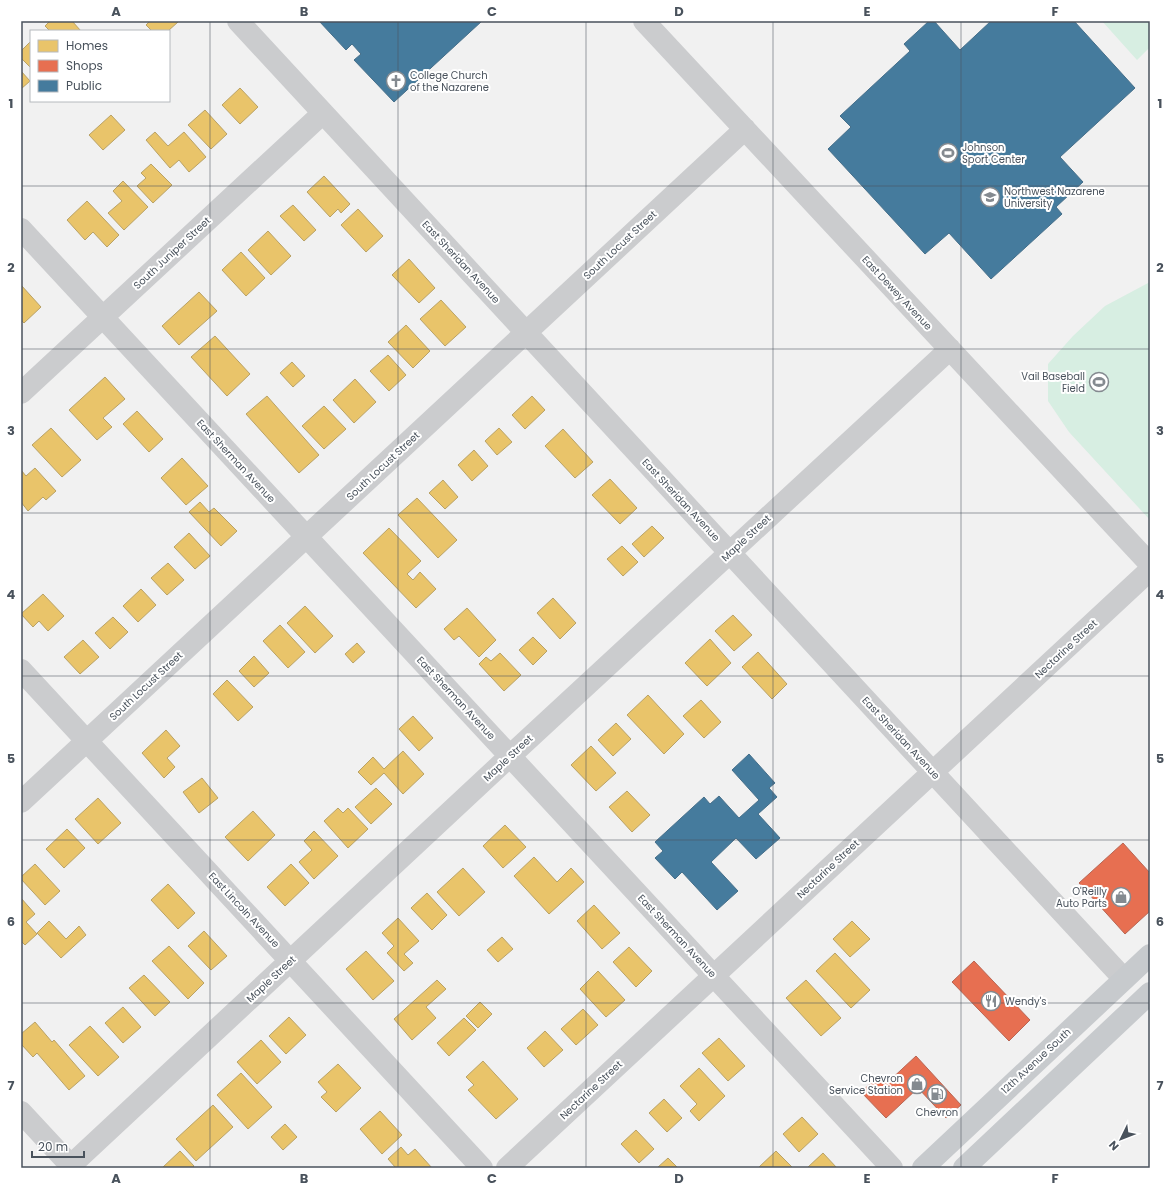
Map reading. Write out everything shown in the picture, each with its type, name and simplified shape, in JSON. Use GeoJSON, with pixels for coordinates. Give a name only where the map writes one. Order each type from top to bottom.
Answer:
{"type":"FeatureCollection","features":[{"type":"Feature","properties":{"kind":"main road","name":"12th Avenue South"},"geometry":{"type":"LineString","coordinates":[[923,1168],[1150,955]]}},
{"type":"Feature","properties":{"kind":"main road"},"geometry":{"type":"LineString","coordinates":[[997,1137],[1017,1100],[1114,1010],[1117,1004],[1120,984]]}},
{"type":"Feature","properties":{"kind":"main road"},"geometry":{"type":"LineString","coordinates":[[964,1168],[1149,989]]}},
{"type":"Feature","properties":{"kind":"street","name":"East Sheridan Avenue"},"geometry":{"type":"LineString","coordinates":[[238,21],[932,772],[1120,984]]}},
{"type":"Feature","properties":{"kind":"street","name":"East Dewey Avenue"},"geometry":{"type":"LineString","coordinates":[[644,21],[1150,564]]}},
{"type":"Feature","properties":{"kind":"street","name":"South Juniper Street"},"geometry":{"type":"LineString","coordinates":[[21,393],[323,113]]}},
{"type":"Feature","properties":{"kind":"street","name":"South Locust Street"},"geometry":{"type":"LineString","coordinates":[[21,802],[745,129]]}},
{"type":"Feature","properties":{"kind":"street","name":"East Sherman Avenue"},"geometry":{"type":"LineString","coordinates":[[21,228],[892,1168]]}},
{"type":"Feature","properties":{"kind":"street","name":"Maple Street"},"geometry":{"type":"LineString","coordinates":[[70,1167],[290,960],[950,349]]}},
{"type":"Feature","properties":{"kind":"street","name":"Nectarine Street"},"geometry":{"type":"LineString","coordinates":[[507,1168],[1150,570]]}},
{"type":"Feature","properties":{"kind":"street","name":"East Lincoln Avenue"},"geometry":{"type":"LineString","coordinates":[[21,670],[482,1168]]}},
{"type":"Feature","properties":{"kind":"street"},"geometry":{"type":"LineString","coordinates":[[21,1112],[70,1167]]}},
{"type":"Feature","properties":{"kind":"green space"},"geometry":{"type":"Polygon","coordinates":[[[1102,21],[1150,21],[1150,47],[1137,60],[1102,21]]]}},
{"type":"Feature","properties":{"kind":"green space","name":"Vail Baseball Field"},"geometry":{"type":"Polygon","coordinates":[[[1150,282],[1150,520],[1069,432],[1048,401],[1048,364],[1073,336],[1105,306],[1150,282]]]}},
{"type":"Feature","properties":{"kind":"building: Homes"},"geometry":{"type":"Polygon","coordinates":[[[50,21],[72,21],[80,30],[49,30],[45,26],[50,21]]]}},
{"type":"Feature","properties":{"kind":"building: Homes"},"geometry":{"type":"Polygon","coordinates":[[[150,21],[178,22],[169,30],[151,30],[146,25],[150,21]]]}},
{"type":"Feature","properties":{"kind":"building: Homes"},"geometry":{"type":"Polygon","coordinates":[[[30,42],[30,67],[21,58],[21,51],[30,42]]]}},
{"type":"Feature","properties":{"kind":"building: Homes"},"geometry":{"type":"Polygon","coordinates":[[[21,71],[30,81],[21,89],[21,71]]]}},
{"type":"Feature","properties":{"kind":"building: Homes"},"geometry":{"type":"Polygon","coordinates":[[[240,88],[258,107],[240,124],[222,105],[240,88]]]}},
{"type":"Feature","properties":{"kind":"building: Homes"},"geometry":{"type":"Polygon","coordinates":[[[205,110],[227,134],[211,149],[188,125],[205,110]]]}},
{"type":"Feature","properties":{"kind":"building: Homes"},"geometry":{"type":"Polygon","coordinates":[[[111,115],[125,130],[103,150],[89,135],[111,115]]]}},
{"type":"Feature","properties":{"kind":"building: Homes"},"geometry":{"type":"Polygon","coordinates":[[[155,132],[168,146],[184,132],[206,157],[189,172],[179,160],[170,168],[146,140],[155,132]]]}},
{"type":"Feature","properties":{"kind":"building: Homes"},"geometry":{"type":"Polygon","coordinates":[[[151,164],[172,185],[153,203],[137,186],[146,178],[141,173],[151,164]]]}},
{"type":"Feature","properties":{"kind":"building: Homes"},"geometry":{"type":"Polygon","coordinates":[[[324,176],[350,204],[341,213],[338,209],[330,217],[307,192],[324,176]]]}},
{"type":"Feature","properties":{"kind":"building: Homes"},"geometry":{"type":"Polygon","coordinates":[[[123,181],[148,207],[124,230],[108,213],[122,201],[113,191],[123,181]]]}},
{"type":"Feature","properties":{"kind":"building: Homes"},"geometry":{"type":"Polygon","coordinates":[[[87,201],[119,235],[107,247],[93,232],[85,240],[67,220],[87,201]]]}},
{"type":"Feature","properties":{"kind":"building: Homes"},"geometry":{"type":"Polygon","coordinates":[[[293,205],[316,230],[304,241],[280,216],[293,205]]]}},
{"type":"Feature","properties":{"kind":"building: Homes"},"geometry":{"type":"Polygon","coordinates":[[[358,209],[383,236],[366,252],[341,225],[358,209]]]}},
{"type":"Feature","properties":{"kind":"building: Homes"},"geometry":{"type":"Polygon","coordinates":[[[268,231],[291,256],[271,275],[248,250],[268,231]]]}},
{"type":"Feature","properties":{"kind":"building: Homes"},"geometry":{"type":"Polygon","coordinates":[[[241,252],[265,278],[246,296],[222,270],[241,252]]]}},
{"type":"Feature","properties":{"kind":"building: Homes"},"geometry":{"type":"Polygon","coordinates":[[[409,259],[435,288],[419,303],[392,275],[409,259]]]}},
{"type":"Feature","properties":{"kind":"building: Homes"},"geometry":{"type":"Polygon","coordinates":[[[21,285],[41,307],[24,323],[21,320],[21,285]]]}},
{"type":"Feature","properties":{"kind":"building: Homes"},"geometry":{"type":"Polygon","coordinates":[[[199,292],[217,311],[179,345],[162,326],[199,292]]]}},
{"type":"Feature","properties":{"kind":"building: Homes"},"geometry":{"type":"Polygon","coordinates":[[[441,300],[466,327],[445,346],[420,319],[441,300]]]}},
{"type":"Feature","properties":{"kind":"building: Homes"},"geometry":{"type":"Polygon","coordinates":[[[406,325],[430,351],[413,368],[388,342],[406,325]]]}},
{"type":"Feature","properties":{"kind":"building: Homes"},"geometry":{"type":"Polygon","coordinates":[[[215,336],[250,374],[227,396],[191,357],[215,336]]]}},
{"type":"Feature","properties":{"kind":"building: Homes"},"geometry":{"type":"Polygon","coordinates":[[[388,355],[406,375],[389,391],[370,371],[388,355]]]}},
{"type":"Feature","properties":{"kind":"building: Homes"},"geometry":{"type":"Polygon","coordinates":[[[292,362],[305,376],[293,387],[280,373],[292,362]]]}},
{"type":"Feature","properties":{"kind":"building: Homes"},"geometry":{"type":"Polygon","coordinates":[[[105,377],[125,399],[103,418],[112,427],[97,440],[69,410],[105,377]]]}},
{"type":"Feature","properties":{"kind":"building: Homes"},"geometry":{"type":"Polygon","coordinates":[[[355,379],[376,402],[354,423],[333,400],[355,379]]]}},
{"type":"Feature","properties":{"kind":"building: Homes"},"geometry":{"type":"Polygon","coordinates":[[[267,396],[319,455],[299,473],[246,414],[267,396]]]}},
{"type":"Feature","properties":{"kind":"building: Homes"},"geometry":{"type":"Polygon","coordinates":[[[532,396],[545,410],[525,429],[512,415],[532,396]]]}},
{"type":"Feature","properties":{"kind":"building: Homes"},"geometry":{"type":"Polygon","coordinates":[[[324,406],[346,429],[324,449],[302,426],[324,406]]]}},
{"type":"Feature","properties":{"kind":"building: Homes"},"geometry":{"type":"Polygon","coordinates":[[[137,411],[163,439],[149,452],[123,424],[137,411]]]}},
{"type":"Feature","properties":{"kind":"building: Homes"},"geometry":{"type":"Polygon","coordinates":[[[51,428],[81,460],[62,477],[32,445],[51,428]]]}},
{"type":"Feature","properties":{"kind":"building: Homes"},"geometry":{"type":"Polygon","coordinates":[[[499,428],[512,442],[497,455],[485,441],[499,428]]]}},
{"type":"Feature","properties":{"kind":"building: Homes"},"geometry":{"type":"Polygon","coordinates":[[[563,429],[593,462],[575,478],[545,446],[563,429]]]}},
{"type":"Feature","properties":{"kind":"building: Homes"},"geometry":{"type":"Polygon","coordinates":[[[474,450],[488,466],[472,481],[458,465],[474,450]]]}},
{"type":"Feature","properties":{"kind":"building: Homes"},"geometry":{"type":"Polygon","coordinates":[[[182,458],[208,486],[186,505],[161,478],[182,458]]]}},
{"type":"Feature","properties":{"kind":"building: Homes"},"geometry":{"type":"Polygon","coordinates":[[[35,468],[56,491],[46,500],[43,497],[28,511],[21,502],[21,470],[26,476],[35,468]]]}},
{"type":"Feature","properties":{"kind":"building: Homes"},"geometry":{"type":"Polygon","coordinates":[[[610,479],[637,508],[620,524],[592,495],[610,479]]]}},
{"type":"Feature","properties":{"kind":"building: Homes"},"geometry":{"type":"Polygon","coordinates":[[[443,480],[458,497],[445,509],[429,493],[443,480]]]}},
{"type":"Feature","properties":{"kind":"building: Homes"},"geometry":{"type":"Polygon","coordinates":[[[417,498],[457,540],[438,558],[398,515],[417,498]]]}},
{"type":"Feature","properties":{"kind":"building: Homes"},"geometry":{"type":"Polygon","coordinates":[[[200,502],[209,512],[214,508],[237,531],[221,546],[189,512],[200,502]]]}},
{"type":"Feature","properties":{"kind":"building: Homes"},"geometry":{"type":"Polygon","coordinates":[[[652,526],[664,538],[644,557],[632,544],[652,526]]]}},
{"type":"Feature","properties":{"kind":"building: Homes"},"geometry":{"type":"Polygon","coordinates":[[[389,528],[421,561],[407,574],[413,580],[420,572],[436,589],[416,608],[363,553],[389,528]]]}},
{"type":"Feature","properties":{"kind":"building: Homes"},"geometry":{"type":"Polygon","coordinates":[[[189,533],[210,556],[195,569],[174,547],[189,533]]]}},
{"type":"Feature","properties":{"kind":"building: Homes"},"geometry":{"type":"Polygon","coordinates":[[[622,546],[638,562],[623,576],[607,559],[622,546]]]}},
{"type":"Feature","properties":{"kind":"building: Homes"},"geometry":{"type":"Polygon","coordinates":[[[168,563],[184,580],[167,595],[151,578],[168,563]]]}},
{"type":"Feature","properties":{"kind":"building: Homes"},"geometry":{"type":"Polygon","coordinates":[[[141,589],[156,605],[138,622],[123,606],[141,589]]]}},
{"type":"Feature","properties":{"kind":"building: Homes"},"geometry":{"type":"Polygon","coordinates":[[[43,594],[64,616],[48,631],[39,621],[33,627],[21,614],[43,594]]]}},
{"type":"Feature","properties":{"kind":"building: Homes"},"geometry":{"type":"Polygon","coordinates":[[[553,598],[576,623],[560,639],[537,613],[553,598]]]}},
{"type":"Feature","properties":{"kind":"building: Homes"},"geometry":{"type":"Polygon","coordinates":[[[305,606],[333,636],[315,653],[287,623],[305,606]]]}},
{"type":"Feature","properties":{"kind":"building: Homes"},"geometry":{"type":"Polygon","coordinates":[[[467,608],[496,640],[479,657],[459,636],[454,640],[444,629],[467,608]]]}},
{"type":"Feature","properties":{"kind":"building: Homes"},"geometry":{"type":"Polygon","coordinates":[[[733,615],[752,635],[734,651],[715,631],[733,615]]]}},
{"type":"Feature","properties":{"kind":"building: Homes"},"geometry":{"type":"Polygon","coordinates":[[[113,617],[128,632],[110,649],[95,633],[113,617]]]}},
{"type":"Feature","properties":{"kind":"building: Homes"},"geometry":{"type":"Polygon","coordinates":[[[280,625],[305,652],[288,668],[263,641],[280,625]]]}},
{"type":"Feature","properties":{"kind":"building: Homes"},"geometry":{"type":"Polygon","coordinates":[[[533,637],[547,651],[533,665],[519,650],[533,637]]]}},
{"type":"Feature","properties":{"kind":"building: Homes"},"geometry":{"type":"Polygon","coordinates":[[[710,639],[731,663],[707,686],[685,663],[710,639]]]}},
{"type":"Feature","properties":{"kind":"building: Homes"},"geometry":{"type":"Polygon","coordinates":[[[83,640],[99,657],[80,674],[64,657],[83,640]]]}},
{"type":"Feature","properties":{"kind":"building: Homes"},"geometry":{"type":"Polygon","coordinates":[[[357,643],[365,652],[353,663],[345,654],[357,643]]]}},
{"type":"Feature","properties":{"kind":"building: Homes"},"geometry":{"type":"Polygon","coordinates":[[[758,652],[787,684],[772,699],[742,667],[758,652]]]}},
{"type":"Feature","properties":{"kind":"building: Homes"},"geometry":{"type":"Polygon","coordinates":[[[500,653],[521,675],[504,691],[479,664],[486,657],[491,661],[500,653]]]}},
{"type":"Feature","properties":{"kind":"building: Homes"},"geometry":{"type":"Polygon","coordinates":[[[254,656],[269,673],[254,687],[239,671],[254,656]]]}},
{"type":"Feature","properties":{"kind":"building: Homes"},"geometry":{"type":"Polygon","coordinates":[[[227,680],[253,707],[238,721],[213,694],[227,680]]]}},
{"type":"Feature","properties":{"kind":"building: Homes"},"geometry":{"type":"Polygon","coordinates":[[[648,695],[684,734],[664,754],[627,715],[648,695]]]}},
{"type":"Feature","properties":{"kind":"building: Homes"},"geometry":{"type":"Polygon","coordinates":[[[701,700],[721,722],[704,738],[683,716],[701,700]]]}},
{"type":"Feature","properties":{"kind":"building: Homes"},"geometry":{"type":"Polygon","coordinates":[[[413,716],[433,738],[419,751],[399,729],[413,716]]]}},
{"type":"Feature","properties":{"kind":"building: Homes"},"geometry":{"type":"Polygon","coordinates":[[[616,723],[631,739],[613,756],[598,740],[616,723]]]}},
{"type":"Feature","properties":{"kind":"building: Homes"},"geometry":{"type":"Polygon","coordinates":[[[166,730],[180,746],[167,758],[175,767],[164,778],[142,753],[166,730]]]}},
{"type":"Feature","properties":{"kind":"building: Homes"},"geometry":{"type":"Polygon","coordinates":[[[591,746],[616,773],[596,791],[571,765],[591,746]]]}},
{"type":"Feature","properties":{"kind":"building: Homes"},"geometry":{"type":"Polygon","coordinates":[[[403,751],[424,774],[403,794],[384,773],[371,785],[358,772],[373,757],[384,769],[403,751]]]}},
{"type":"Feature","properties":{"kind":"building: Homes"},"geometry":{"type":"Polygon","coordinates":[[[202,778],[218,798],[199,813],[183,792],[202,778]]]}},
{"type":"Feature","properties":{"kind":"building: Homes"},"geometry":{"type":"Polygon","coordinates":[[[376,788],[392,804],[371,824],[355,807],[376,788]]]}},
{"type":"Feature","properties":{"kind":"building: Homes"},"geometry":{"type":"Polygon","coordinates":[[[627,791],[650,815],[632,832],[609,807],[627,791]]]}},
{"type":"Feature","properties":{"kind":"building: Homes"},"geometry":{"type":"Polygon","coordinates":[[[98,798],[121,823],[98,844],[75,819],[98,798]]]}},
{"type":"Feature","properties":{"kind":"building: Homes"},"geometry":{"type":"Polygon","coordinates":[[[338,808],[343,813],[348,808],[368,829],[348,848],[324,821],[338,808]]]}},
{"type":"Feature","properties":{"kind":"building: Homes"},"geometry":{"type":"Polygon","coordinates":[[[253,811],[275,835],[248,861],[225,837],[253,811]]]}},
{"type":"Feature","properties":{"kind":"building: Homes"},"geometry":{"type":"Polygon","coordinates":[[[505,825],[526,847],[503,868],[483,846],[505,825]]]}},
{"type":"Feature","properties":{"kind":"building: Homes"},"geometry":{"type":"Polygon","coordinates":[[[67,829],[85,848],[64,868],[46,849],[67,829]]]}},
{"type":"Feature","properties":{"kind":"building: Homes"},"geometry":{"type":"Polygon","coordinates":[[[314,831],[338,856],[314,879],[299,862],[312,850],[304,841],[314,831]]]}},
{"type":"Feature","properties":{"kind":"building: Homes"},"geometry":{"type":"Polygon","coordinates":[[[534,857],[557,882],[571,868],[584,882],[549,914],[514,876],[534,857]]]}},
{"type":"Feature","properties":{"kind":"building: Homes"},"geometry":{"type":"Polygon","coordinates":[[[35,864],[60,891],[45,905],[21,879],[21,877],[35,864]]]}},
{"type":"Feature","properties":{"kind":"building: Homes"},"geometry":{"type":"Polygon","coordinates":[[[291,864],[309,883],[285,906],[267,887],[291,864]]]}},
{"type":"Feature","properties":{"kind":"building: Homes"},"geometry":{"type":"Polygon","coordinates":[[[463,868],[485,892],[459,916],[437,892],[463,868]]]}},
{"type":"Feature","properties":{"kind":"building: Homes"},"geometry":{"type":"Polygon","coordinates":[[[168,884],[195,913],[178,929],[151,900],[168,884]]]}},
{"type":"Feature","properties":{"kind":"building: Homes"},"geometry":{"type":"Polygon","coordinates":[[[427,893],[447,915],[432,930],[411,908],[427,893]]]}},
{"type":"Feature","properties":{"kind":"building: Homes"},"geometry":{"type":"Polygon","coordinates":[[[21,898],[35,914],[26,922],[37,934],[25,945],[21,941],[21,898]]]}},
{"type":"Feature","properties":{"kind":"building: Homes"},"geometry":{"type":"Polygon","coordinates":[[[594,905],[620,933],[602,949],[577,921],[594,905]]]}},
{"type":"Feature","properties":{"kind":"building: Homes"},"geometry":{"type":"Polygon","coordinates":[[[398,918],[419,941],[404,954],[413,963],[404,971],[387,953],[394,946],[382,933],[398,918]]]}},
{"type":"Feature","properties":{"kind":"building: Homes"},"geometry":{"type":"Polygon","coordinates":[[[49,921],[66,939],[79,926],[86,935],[61,958],[37,933],[49,921]]]}},
{"type":"Feature","properties":{"kind":"building: Homes"},"geometry":{"type":"Polygon","coordinates":[[[852,921],[870,939],[850,957],[833,939],[852,921]]]}},
{"type":"Feature","properties":{"kind":"building: Homes"},"geometry":{"type":"Polygon","coordinates":[[[204,931],[227,956],[211,970],[188,946],[204,931]]]}},
{"type":"Feature","properties":{"kind":"building: Homes"},"geometry":{"type":"Polygon","coordinates":[[[502,937],[513,949],[498,962],[487,950],[502,937]]]}},
{"type":"Feature","properties":{"kind":"building: Homes"},"geometry":{"type":"Polygon","coordinates":[[[169,946],[204,983],[188,999],[152,961],[169,946]]]}},
{"type":"Feature","properties":{"kind":"building: Homes"},"geometry":{"type":"Polygon","coordinates":[[[629,947],[652,971],[636,987],[613,962],[629,947]]]}},
{"type":"Feature","properties":{"kind":"building: Homes"},"geometry":{"type":"Polygon","coordinates":[[[366,951],[394,981],[373,1000],[346,969],[366,951]]]}},
{"type":"Feature","properties":{"kind":"building: Homes"},"geometry":{"type":"Polygon","coordinates":[[[835,953],[870,990],[851,1008],[816,971],[835,953]]]}},
{"type":"Feature","properties":{"kind":"building: Homes"},"geometry":{"type":"Polygon","coordinates":[[[598,971],[625,1000],[606,1017],[580,989],[598,971]]]}},
{"type":"Feature","properties":{"kind":"building: Homes"},"geometry":{"type":"Polygon","coordinates":[[[144,975],[170,1002],[155,1016],[129,988],[144,975]]]}},
{"type":"Feature","properties":{"kind":"building: Homes"},"geometry":{"type":"Polygon","coordinates":[[[437,980],[446,989],[426,1007],[436,1018],[412,1040],[394,1019],[437,980]]]}},
{"type":"Feature","properties":{"kind":"building: Homes"},"geometry":{"type":"Polygon","coordinates":[[[806,980],[841,1018],[821,1036],[786,998],[806,980]]]}},
{"type":"Feature","properties":{"kind":"building: Homes"},"geometry":{"type":"Polygon","coordinates":[[[480,1002],[492,1014],[478,1028],[466,1016],[480,1002]]]}},
{"type":"Feature","properties":{"kind":"building: Homes"},"geometry":{"type":"Polygon","coordinates":[[[123,1007],[141,1027],[123,1043],[105,1023],[123,1007]]]}},
{"type":"Feature","properties":{"kind":"building: Homes"},"geometry":{"type":"Polygon","coordinates":[[[583,1009],[598,1025],[576,1045],[561,1029],[583,1009]]]}},
{"type":"Feature","properties":{"kind":"building: Homes"},"geometry":{"type":"Polygon","coordinates":[[[289,1017],[306,1035],[286,1054],[269,1036],[289,1017]]]}},
{"type":"Feature","properties":{"kind":"building: Homes"},"geometry":{"type":"Polygon","coordinates":[[[464,1018],[476,1030],[449,1056],[437,1043],[464,1018]]]}},
{"type":"Feature","properties":{"kind":"building: Homes"},"geometry":{"type":"Polygon","coordinates":[[[35,1022],[52,1042],[54,1040],[85,1076],[69,1090],[37,1053],[33,1057],[21,1044],[21,1034],[35,1022]]]}},
{"type":"Feature","properties":{"kind":"building: Homes"},"geometry":{"type":"Polygon","coordinates":[[[90,1026],[119,1057],[98,1076],[69,1045],[90,1026]]]}},
{"type":"Feature","properties":{"kind":"building: Homes"},"geometry":{"type":"Polygon","coordinates":[[[545,1031],[563,1050],[544,1067],[527,1048],[545,1031]]]}},
{"type":"Feature","properties":{"kind":"building: Homes"},"geometry":{"type":"Polygon","coordinates":[[[719,1038],[745,1066],[728,1081],[702,1053],[719,1038]]]}},
{"type":"Feature","properties":{"kind":"building: Homes"},"geometry":{"type":"Polygon","coordinates":[[[261,1040],[281,1062],[257,1084],[237,1062],[261,1040]]]}},
{"type":"Feature","properties":{"kind":"building: Homes"},"geometry":{"type":"Polygon","coordinates":[[[483,1061],[518,1099],[496,1119],[468,1090],[474,1085],[466,1077],[483,1061]]]}},
{"type":"Feature","properties":{"kind":"building: Homes"},"geometry":{"type":"Polygon","coordinates":[[[338,1064],[361,1088],[336,1112],[321,1097],[327,1092],[318,1082],[338,1064]]]}},
{"type":"Feature","properties":{"kind":"building: Homes"},"geometry":{"type":"Polygon","coordinates":[[[699,1068],[725,1096],[699,1121],[690,1111],[697,1104],[680,1086],[699,1068]]]}},
{"type":"Feature","properties":{"kind":"building: Homes"},"geometry":{"type":"Polygon","coordinates":[[[241,1073],[272,1107],[248,1129],[217,1095],[241,1073]]]}},
{"type":"Feature","properties":{"kind":"building: Homes"},"geometry":{"type":"Polygon","coordinates":[[[664,1099],[682,1118],[667,1132],[649,1113],[664,1099]]]}},
{"type":"Feature","properties":{"kind":"building: Homes"},"geometry":{"type":"Polygon","coordinates":[[[213,1105],[233,1127],[196,1161],[176,1139],[213,1105]]]}},
{"type":"Feature","properties":{"kind":"building: Homes"},"geometry":{"type":"Polygon","coordinates":[[[380,1111],[402,1135],[382,1154],[360,1129],[380,1111]]]}},
{"type":"Feature","properties":{"kind":"building: Homes"},"geometry":{"type":"Polygon","coordinates":[[[802,1117],[818,1134],[799,1152],[783,1134],[802,1117]]]}},
{"type":"Feature","properties":{"kind":"building: Homes"},"geometry":{"type":"Polygon","coordinates":[[[285,1124],[297,1137],[283,1150],[271,1137],[285,1124]]]}},
{"type":"Feature","properties":{"kind":"building: Homes"},"geometry":{"type":"Polygon","coordinates":[[[636,1130],[654,1149],[639,1163],[621,1144],[636,1130]]]}},
{"type":"Feature","properties":{"kind":"building: Homes"},"geometry":{"type":"Polygon","coordinates":[[[401,1147],[408,1155],[415,1149],[432,1168],[396,1168],[388,1159],[401,1147]]]}},
{"type":"Feature","properties":{"kind":"building: Homes"},"geometry":{"type":"Polygon","coordinates":[[[180,1151],[194,1166],[192,1168],[162,1168],[180,1151]]]}},
{"type":"Feature","properties":{"kind":"building: Homes"},"geometry":{"type":"Polygon","coordinates":[[[776,1151],[793,1168],[758,1168],[776,1151]]]}},
{"type":"Feature","properties":{"kind":"building: Homes"},"geometry":{"type":"Polygon","coordinates":[[[823,1153],[837,1168],[807,1168],[823,1153]]]}},
{"type":"Feature","properties":{"kind":"building: Homes"},"geometry":{"type":"Polygon","coordinates":[[[668,1158],[678,1168],[657,1168],[668,1158]]]}},
{"type":"Feature","properties":{"kind":"building: Shops","name":"O'Reilly Auto Parts"},"geometry":{"type":"Polygon","coordinates":[[[1123,843],[1150,873],[1150,911],[1125,934],[1079,883],[1123,843]]]}},
{"type":"Feature","properties":{"kind":"building: Shops","name":"Wendy's"},"geometry":{"type":"Polygon","coordinates":[[[974,961],[1030,1020],[1009,1041],[952,982],[974,961]]]}},
{"type":"Feature","properties":{"kind":"building: Shops"},"geometry":{"type":"Polygon","coordinates":[[[916,1056],[961,1105],[946,1118],[918,1088],[886,1118],[861,1092],[880,1075],[887,1083],[916,1056]]]}},
{"type":"Feature","properties":{"kind":"building: Public","name":"College Church of the Nazarene"},"geometry":{"type":"Polygon","coordinates":[[[319,21],[482,21],[394,102],[354,60],[361,54],[352,44],[346,50],[319,21]]]}},
{"type":"Feature","properties":{"kind":"building: Public","name":"Johnson Sport Center"},"geometry":{"type":"Polygon","coordinates":[[[929,21],[934,21],[960,50],[991,21],[1074,21],[1135,88],[1060,157],[1083,182],[1056,207],[1062,214],[991,279],[949,233],[925,254],[828,149],[851,127],[840,116],[910,51],[904,44],[929,21]]]}},
{"type":"Feature","properties":{"kind":"building: Public"},"geometry":{"type":"Polygon","coordinates":[[[749,754],[775,783],[769,788],[777,797],[758,814],[780,838],[756,859],[736,838],[711,862],[738,891],[717,910],[682,872],[675,879],[655,858],[663,851],[655,842],[704,797],[710,804],[719,796],[739,818],[759,800],[732,770],[749,754]]]}},
{"type":"Feature","properties":{"kind":"place","name":"College Church of the Nazarene"},"geometry":{"type":"Point","coordinates":[396,81]}},
{"type":"Feature","properties":{"kind":"place","name":"Johnson Sport Center"},"geometry":{"type":"Point","coordinates":[948,153]}},
{"type":"Feature","properties":{"kind":"place","name":"Northwest Nazarene University"},"geometry":{"type":"Point","coordinates":[990,197]}},
{"type":"Feature","properties":{"kind":"place","name":"Vail Baseball Field"},"geometry":{"type":"Point","coordinates":[1099,382]}},
{"type":"Feature","properties":{"kind":"place","name":"O'Reilly Auto Parts"},"geometry":{"type":"Point","coordinates":[1121,897]}},
{"type":"Feature","properties":{"kind":"place","name":"Wendy's"},"geometry":{"type":"Point","coordinates":[991,1001]}},
{"type":"Feature","properties":{"kind":"place","name":"Chevron Service Station"},"geometry":{"type":"Point","coordinates":[917,1084]}},
{"type":"Feature","properties":{"kind":"place","name":"Chevron"},"geometry":{"type":"Point","coordinates":[937,1094]}}]}
